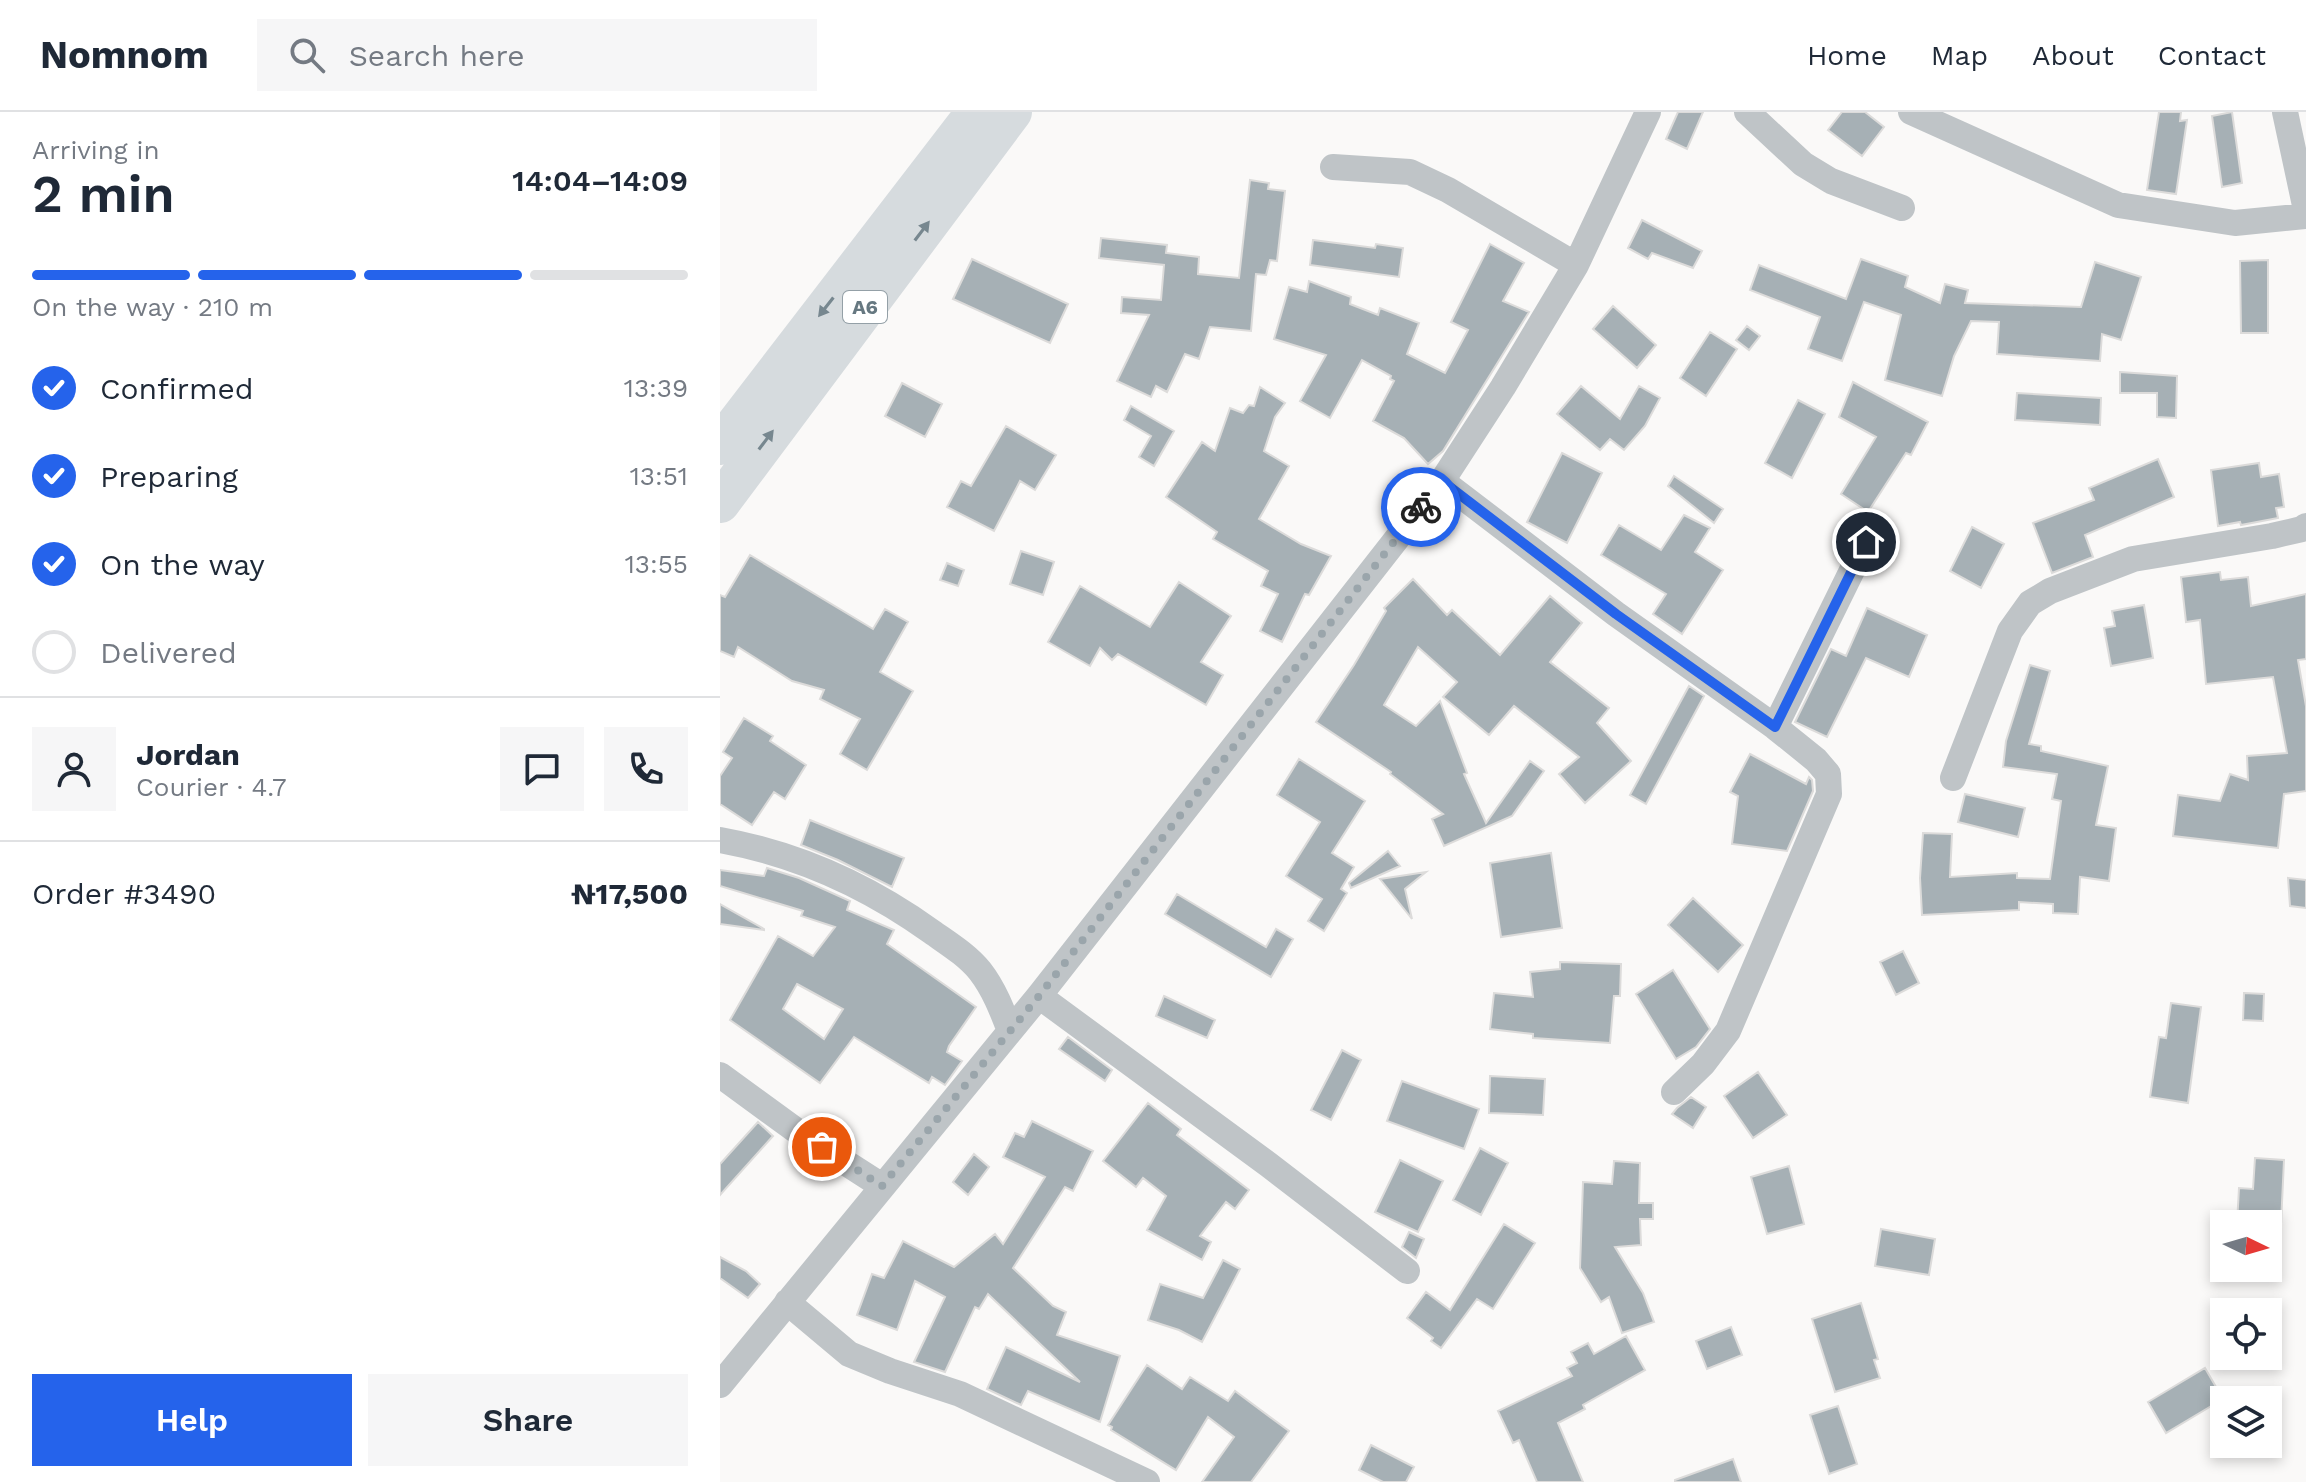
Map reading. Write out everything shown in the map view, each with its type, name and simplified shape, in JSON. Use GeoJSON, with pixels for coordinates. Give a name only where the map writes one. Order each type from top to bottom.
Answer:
{"type":"FeatureCollection","features":[{"type":"Feature","properties":{"kind":"highway","name":"A6"},"geometry":{"type":"LineString","coordinates":[[720,445],[976,112]]}},
{"type":"Feature","properties":{"kind":"highway","name":"A6"},"geometry":{"type":"LineString","coordinates":[[720,503],[1012,112]]}},
{"type":"Feature","properties":{"kind":"street"},"geometry":{"type":"LineString","coordinates":[[720,1385],[1039,996],[1442,481],[1576,265],[1648,112]]}},
{"type":"Feature","properties":{"kind":"street"},"geometry":{"type":"LineString","coordinates":[[1747,112],[1813,170],[1831,181],[1902,208]]}},
{"type":"Feature","properties":{"kind":"street"},"geometry":{"type":"LineString","coordinates":[[1911,112],[2118,205],[2235,223],[2306,213],[2285,112]]}},
{"type":"Feature","properties":{"kind":"street"},"geometry":{"type":"LineString","coordinates":[[1333,167],[1410,172],[1448,190],[1576,265]]}},
{"type":"Feature","properties":{"kind":"street"},"geometry":{"type":"LineString","coordinates":[[1442,481],[1616,614],[1775,727],[1816,760],[1828,774],[1829,794],[1728,1031],[1703,1064],[1674,1092]]}},
{"type":"Feature","properties":{"kind":"street"},"geometry":{"type":"LineString","coordinates":[[1953,778],[2010,631],[2030,603],[2050,591],[2133,559],[2305,528]]}},
{"type":"Feature","properties":{"kind":"street"},"geometry":{"type":"LineString","coordinates":[[1775,727],[1866,542]]}},
{"type":"Feature","properties":{"kind":"street"},"geometry":{"type":"LineString","coordinates":[[720,840],[798,859],[856,885],[910,916],[964,955],[979,971],[996,996],[1010,1031]]}},
{"type":"Feature","properties":{"kind":"street"},"geometry":{"type":"LineString","coordinates":[[1039,996],[1407,1271]]}},
{"type":"Feature","properties":{"kind":"street"},"geometry":{"type":"LineString","coordinates":[[720,1075],[801,1134],[882,1186]]}},
{"type":"Feature","properties":{"kind":"street"},"geometry":{"type":"LineString","coordinates":[[787,1302],[849,1354],[960,1394],[1147,1482]]}},
{"type":"Feature","properties":{"kind":"building"},"geometry":{"type":"Polygon","coordinates":[[[1678,112],[1703,112],[1687,149],[1666,139],[1678,112]]]}},
{"type":"Feature","properties":{"kind":"building"},"geometry":{"type":"Polygon","coordinates":[[[1842,112],[1865,112],[1884,127],[1862,156],[1828,130],[1842,112]]]}},
{"type":"Feature","properties":{"kind":"building"},"geometry":{"type":"Polygon","coordinates":[[[2159,112],[2181,112],[2180,121],[2187,120],[2176,194],[2147,190],[2159,112]]]}},
{"type":"Feature","properties":{"kind":"building"},"geometry":{"type":"Polygon","coordinates":[[[2232,112],[2242,183],[2222,187],[2212,116],[2232,112]]]}},
{"type":"Feature","properties":{"kind":"building"},"geometry":{"type":"Polygon","coordinates":[[[1250,180],[1269,183],[1268,189],[1285,191],[1277,261],[1270,260],[1266,275],[1256,274],[1251,331],[1210,327],[1199,359],[1185,354],[1167,392],[1156,386],[1151,397],[1117,381],[1149,315],[1121,313],[1122,297],[1161,300],[1164,265],[1099,258],[1101,238],[1167,245],[1166,253],[1199,257],[1198,274],[1239,278],[1250,180]]]}},
{"type":"Feature","properties":{"kind":"building"},"geometry":{"type":"Polygon","coordinates":[[[1642,220],[1702,251],[1693,268],[1652,253],[1648,259],[1628,248],[1642,220]]]}},
{"type":"Feature","properties":{"kind":"building"},"geometry":{"type":"Polygon","coordinates":[[[1313,240],[1375,248],[1376,244],[1403,248],[1399,277],[1310,265],[1313,240]]]}},
{"type":"Feature","properties":{"kind":"building"},"geometry":{"type":"Polygon","coordinates":[[[1490,244],[1524,263],[1503,301],[1529,312],[1443,451],[1428,464],[1404,438],[1373,421],[1394,381],[1390,379],[1391,376],[1362,360],[1330,418],[1300,401],[1326,355],[1274,339],[1289,287],[1307,292],[1309,281],[1351,297],[1350,304],[1378,315],[1380,308],[1419,323],[1407,354],[1445,373],[1468,330],[1451,322],[1490,244]]]}},
{"type":"Feature","properties":{"kind":"building"},"geometry":{"type":"Polygon","coordinates":[[[972,259],[1068,304],[1050,343],[953,299],[972,259]]]}},
{"type":"Feature","properties":{"kind":"building"},"geometry":{"type":"Polygon","coordinates":[[[1861,259],[1908,276],[1905,287],[1940,303],[1945,284],[1968,290],[1965,303],[2081,307],[2095,262],[2141,277],[2121,340],[2102,334],[2100,361],[1997,354],[1999,322],[1971,321],[1954,356],[1942,396],[1885,380],[1901,315],[1864,302],[1842,361],[1808,349],[1820,317],[1750,290],[1759,265],[1846,299],[1861,259]]]}},
{"type":"Feature","properties":{"kind":"building"},"geometry":{"type":"Polygon","coordinates":[[[2268,260],[2268,333],[2241,333],[2240,261],[2268,260]]]}},
{"type":"Feature","properties":{"kind":"building"},"geometry":{"type":"Polygon","coordinates":[[[1613,306],[1656,345],[1637,368],[1593,329],[1613,306]]]}},
{"type":"Feature","properties":{"kind":"building"},"geometry":{"type":"Polygon","coordinates":[[[1747,326],[1760,336],[1749,350],[1736,340],[1747,326]]]}},
{"type":"Feature","properties":{"kind":"building"},"geometry":{"type":"Polygon","coordinates":[[[1710,332],[1737,349],[1706,396],[1680,378],[1710,332]]]}},
{"type":"Feature","properties":{"kind":"building"},"geometry":{"type":"Polygon","coordinates":[[[2120,372],[2177,376],[2176,418],[2157,417],[2157,393],[2120,393],[2120,372]]]}},
{"type":"Feature","properties":{"kind":"building"},"geometry":{"type":"Polygon","coordinates":[[[1853,382],[1928,422],[1911,455],[1906,453],[1868,512],[1841,494],[1876,437],[1839,417],[1853,382]]]}},
{"type":"Feature","properties":{"kind":"building"},"geometry":{"type":"Polygon","coordinates":[[[902,383],[942,404],[925,437],[885,416],[902,383]]]}},
{"type":"Feature","properties":{"kind":"building"},"geometry":{"type":"Polygon","coordinates":[[[1581,386],[1620,419],[1639,386],[1660,398],[1645,426],[1624,450],[1610,439],[1600,450],[1557,414],[1581,386]]]}},
{"type":"Feature","properties":{"kind":"building"},"geometry":{"type":"Polygon","coordinates":[[[1260,387],[1285,403],[1275,417],[1264,451],[1289,466],[1259,519],[1301,544],[1331,556],[1309,595],[1305,594],[1282,642],[1260,631],[1278,594],[1261,586],[1268,571],[1213,539],[1217,532],[1166,497],[1202,442],[1215,451],[1230,408],[1243,413],[1249,405],[1254,406],[1260,387]]]}},
{"type":"Feature","properties":{"kind":"building"},"geometry":{"type":"Polygon","coordinates":[[[2017,393],[2101,398],[2100,425],[2015,420],[2017,393]]]}},
{"type":"Feature","properties":{"kind":"building"},"geometry":{"type":"Polygon","coordinates":[[[1798,400],[1825,414],[1792,478],[1765,463],[1798,400]]]}},
{"type":"Feature","properties":{"kind":"building"},"geometry":{"type":"Polygon","coordinates":[[[1131,406],[1174,431],[1154,466],[1139,457],[1151,436],[1124,420],[1131,406]]]}},
{"type":"Feature","properties":{"kind":"building"},"geometry":{"type":"Polygon","coordinates":[[[1006,426],[1056,455],[1035,490],[1020,481],[994,531],[947,507],[961,481],[971,486],[1006,426]]]}},
{"type":"Feature","properties":{"kind":"building"},"geometry":{"type":"Polygon","coordinates":[[[1562,453],[1602,473],[1567,543],[1527,522],[1562,453]]]}},
{"type":"Feature","properties":{"kind":"building"},"geometry":{"type":"Polygon","coordinates":[[[2158,459],[2174,497],[2085,535],[2093,557],[2052,573],[2033,523],[2094,500],[2089,488],[2158,459]]]}},
{"type":"Feature","properties":{"kind":"building"},"geometry":{"type":"Polygon","coordinates":[[[2259,463],[2261,477],[2279,474],[2284,507],[2276,508],[2278,518],[2218,526],[2211,470],[2259,463]]]}},
{"type":"Feature","properties":{"kind":"building"},"geometry":{"type":"Polygon","coordinates":[[[1674,476],[1723,509],[1714,523],[1668,486],[1674,476]]]}},
{"type":"Feature","properties":{"kind":"building"},"geometry":{"type":"Polygon","coordinates":[[[1684,515],[1710,528],[1695,552],[1723,570],[1682,634],[1653,614],[1666,594],[1601,555],[1619,525],[1661,550],[1684,515]]]}},
{"type":"Feature","properties":{"kind":"building"},"geometry":{"type":"Polygon","coordinates":[[[1972,527],[2004,544],[1981,588],[1950,571],[1972,527]]]}},
{"type":"Feature","properties":{"kind":"building"},"geometry":{"type":"Polygon","coordinates":[[[1021,551],[1054,562],[1043,595],[1010,584],[1021,551]]]}},
{"type":"Feature","properties":{"kind":"building"},"geometry":{"type":"Polygon","coordinates":[[[750,555],[873,629],[885,609],[908,622],[880,672],[913,691],[867,770],[840,754],[860,719],[820,699],[824,690],[792,681],[738,647],[734,657],[720,651],[720,595],[725,597],[750,555]]]}},
{"type":"Feature","properties":{"kind":"building"},"geometry":{"type":"Polygon","coordinates":[[[947,563],[964,570],[958,586],[940,580],[947,563]]]}},
{"type":"Feature","properties":{"kind":"building"},"geometry":{"type":"Polygon","coordinates":[[[2220,572],[2221,580],[2248,577],[2251,606],[2306,594],[2306,659],[2298,660],[2306,706],[2306,791],[2284,794],[2278,848],[2173,836],[2178,795],[2220,801],[2230,774],[2248,780],[2247,756],[2287,753],[2273,677],[2206,684],[2200,620],[2186,622],[2181,577],[2220,572]]]}},
{"type":"Feature","properties":{"kind":"building"},"geometry":{"type":"Polygon","coordinates":[[[1413,579],[1447,615],[1452,610],[1500,655],[1550,596],[1582,623],[1550,662],[1609,708],[1597,723],[1631,761],[1585,803],[1559,774],[1579,757],[1514,706],[1489,735],[1443,697],[1457,682],[1418,647],[1384,705],[1416,726],[1440,701],[1467,773],[1464,774],[1486,823],[1530,761],[1544,771],[1512,816],[1444,846],[1432,819],[1443,814],[1391,772],[1316,722],[1354,665],[1386,611],[1384,608],[1413,579]]]}},
{"type":"Feature","properties":{"kind":"building"},"geometry":{"type":"Polygon","coordinates":[[[1179,582],[1231,616],[1201,662],[1223,675],[1206,705],[1118,654],[1112,660],[1100,648],[1090,666],[1048,642],[1080,586],[1150,627],[1179,582]]]}},
{"type":"Feature","properties":{"kind":"building"},"geometry":{"type":"Polygon","coordinates":[[[2144,605],[2153,658],[2111,666],[2104,628],[2115,626],[2112,611],[2144,605]]]}},
{"type":"Feature","properties":{"kind":"building"},"geometry":{"type":"Polygon","coordinates":[[[1867,608],[1927,635],[1909,677],[1866,658],[1827,737],[1795,722],[1831,649],[1846,656],[1867,608]]]}},
{"type":"Feature","properties":{"kind":"building"},"geometry":{"type":"Polygon","coordinates":[[[2030,665],[2050,671],[2029,744],[2041,746],[2041,751],[2108,766],[2096,825],[2116,828],[2109,881],[2080,877],[2078,914],[2053,913],[2053,904],[2019,902],[2019,910],[1922,915],[1920,878],[1923,833],[1952,834],[1950,877],[2017,873],[2017,878],[2050,879],[2061,801],[2052,799],[2057,774],[2003,767],[2006,741],[2030,665]]]}},
{"type":"Feature","properties":{"kind":"building"},"geometry":{"type":"Polygon","coordinates":[[[1689,686],[1704,696],[1646,804],[1630,795],[1689,686]]]}},
{"type":"Feature","properties":{"kind":"building"},"geometry":{"type":"Polygon","coordinates":[[[744,718],[773,736],[770,741],[806,765],[785,799],[774,792],[752,825],[720,804],[720,776],[732,758],[723,752],[744,718]]]}},
{"type":"Feature","properties":{"kind":"building"},"geometry":{"type":"Polygon","coordinates":[[[1750,754],[1806,784],[1809,777],[1812,780],[1813,791],[1787,851],[1732,844],[1738,796],[1730,792],[1750,754]]]}},
{"type":"Feature","properties":{"kind":"building"},"geometry":{"type":"Polygon","coordinates":[[[1299,759],[1365,801],[1332,853],[1354,867],[1341,889],[1347,893],[1324,931],[1308,921],[1322,899],[1286,876],[1320,822],[1277,795],[1299,759]]]}},
{"type":"Feature","properties":{"kind":"building"},"geometry":{"type":"Polygon","coordinates":[[[1965,794],[2025,808],[2018,837],[1958,822],[1965,794]]]}},
{"type":"Feature","properties":{"kind":"building"},"geometry":{"type":"Polygon","coordinates":[[[810,820],[904,858],[892,887],[801,845],[810,820]]]}},
{"type":"Feature","properties":{"kind":"building"},"geometry":{"type":"Polygon","coordinates":[[[1388,851],[1400,866],[1351,888],[1349,883],[1388,851]]]}},
{"type":"Feature","properties":{"kind":"building"},"geometry":{"type":"Polygon","coordinates":[[[1551,853],[1562,928],[1501,937],[1490,863],[1551,853]]]}},
{"type":"Feature","properties":{"kind":"building"},"geometry":{"type":"Polygon","coordinates":[[[767,868],[799,878],[850,901],[847,910],[894,930],[887,944],[976,1007],[949,1046],[947,1052],[962,1061],[945,1085],[932,1077],[929,1083],[854,1037],[820,1083],[730,1020],[778,936],[813,956],[835,927],[801,916],[803,911],[720,886],[720,870],[764,876],[767,868]],[[797,984],[783,1009],[824,1039],[843,1009],[797,984]]]}},
{"type":"Feature","properties":{"kind":"building"},"geometry":{"type":"Polygon","coordinates":[[[1426,872],[1405,889],[1412,919],[1380,879],[1426,872]]]}},
{"type":"Feature","properties":{"kind":"building"},"geometry":{"type":"Polygon","coordinates":[[[2288,878],[2306,880],[2306,908],[2290,906],[2288,878]]]}},
{"type":"Feature","properties":{"kind":"building"},"geometry":{"type":"Polygon","coordinates":[[[1177,894],[1266,947],[1276,929],[1293,939],[1271,977],[1165,914],[1177,894]]]}},
{"type":"Feature","properties":{"kind":"building"},"geometry":{"type":"Polygon","coordinates":[[[1693,898],[1743,945],[1718,972],[1668,925],[1693,898]]]}},
{"type":"Feature","properties":{"kind":"building"},"geometry":{"type":"Polygon","coordinates":[[[720,904],[764,929],[764,930],[720,924],[720,904]]]}},
{"type":"Feature","properties":{"kind":"building"},"geometry":{"type":"Polygon","coordinates":[[[1903,951],[1919,983],[1896,995],[1880,962],[1903,951]]]}},
{"type":"Feature","properties":{"kind":"building"},"geometry":{"type":"Polygon","coordinates":[[[1560,962],[1621,964],[1620,996],[1614,996],[1610,1043],[1533,1038],[1533,1034],[1490,1029],[1494,993],[1533,997],[1530,972],[1560,969],[1560,962]]]}},
{"type":"Feature","properties":{"kind":"building"},"geometry":{"type":"Polygon","coordinates":[[[1673,970],[1710,1029],[1696,1047],[1676,1059],[1636,994],[1673,970]]]}},
{"type":"Feature","properties":{"kind":"building"},"geometry":{"type":"Polygon","coordinates":[[[2244,993],[2264,994],[2263,1021],[2243,1020],[2244,993]]]}},
{"type":"Feature","properties":{"kind":"building"},"geometry":{"type":"Polygon","coordinates":[[[1164,996],[1215,1020],[1207,1038],[1156,1016],[1164,996]]]}},
{"type":"Feature","properties":{"kind":"building"},"geometry":{"type":"Polygon","coordinates":[[[2171,1003],[2201,1007],[2188,1103],[2150,1097],[2159,1037],[2166,1038],[2171,1003]]]}},
{"type":"Feature","properties":{"kind":"building"},"geometry":{"type":"Polygon","coordinates":[[[1068,1037],[1112,1070],[1105,1081],[1059,1049],[1068,1037]]]}},
{"type":"Feature","properties":{"kind":"building"},"geometry":{"type":"Polygon","coordinates":[[[1342,1050],[1361,1060],[1331,1120],[1311,1110],[1342,1050]]]}},
{"type":"Feature","properties":{"kind":"building"},"geometry":{"type":"Polygon","coordinates":[[[1758,1072],[1787,1115],[1753,1138],[1724,1096],[1758,1072]]]}},
{"type":"Feature","properties":{"kind":"building"},"geometry":{"type":"Polygon","coordinates":[[[1490,1076],[1545,1079],[1543,1115],[1489,1113],[1490,1076]]]}},
{"type":"Feature","properties":{"kind":"building"},"geometry":{"type":"Polygon","coordinates":[[[1402,1081],[1479,1109],[1464,1149],[1387,1121],[1402,1081]]]}},
{"type":"Feature","properties":{"kind":"building"},"geometry":{"type":"Polygon","coordinates":[[[1691,1097],[1706,1107],[1693,1128],[1672,1114],[1691,1097]]]}},
{"type":"Feature","properties":{"kind":"building"},"geometry":{"type":"Polygon","coordinates":[[[1148,1103],[1181,1129],[1177,1135],[1249,1190],[1235,1209],[1226,1202],[1200,1236],[1211,1242],[1202,1260],[1147,1230],[1166,1196],[1143,1178],[1136,1187],[1103,1161],[1148,1103]]]}},
{"type":"Feature","properties":{"kind":"building"},"geometry":{"type":"Polygon","coordinates":[[[1032,1121],[1093,1151],[1073,1191],[1065,1187],[1013,1268],[1053,1306],[1066,1312],[1057,1335],[1120,1356],[1100,1422],[1028,1391],[1021,1405],[987,1389],[1006,1347],[1080,1382],[988,1294],[979,1309],[975,1307],[945,1372],[914,1362],[945,1297],[915,1281],[897,1330],[857,1315],[872,1274],[884,1278],[903,1241],[954,1267],[995,1234],[1003,1244],[1045,1177],[1003,1157],[1015,1133],[1024,1137],[1032,1121]]]}},
{"type":"Feature","properties":{"kind":"building"},"geometry":{"type":"Polygon","coordinates":[[[758,1122],[773,1136],[720,1195],[720,1164],[758,1122]]]}},
{"type":"Feature","properties":{"kind":"building"},"geometry":{"type":"Polygon","coordinates":[[[1480,1148],[1508,1163],[1481,1215],[1453,1200],[1480,1148]]]}},
{"type":"Feature","properties":{"kind":"building"},"geometry":{"type":"Polygon","coordinates":[[[974,1154],[989,1167],[968,1195],[953,1182],[974,1154]]]}},
{"type":"Feature","properties":{"kind":"building"},"geometry":{"type":"Polygon","coordinates":[[[2255,1158],[2284,1160],[2282,1210],[2238,1210],[2239,1188],[2253,1189],[2255,1158]]]}},
{"type":"Feature","properties":{"kind":"building"},"geometry":{"type":"Polygon","coordinates":[[[1400,1160],[1443,1181],[1418,1232],[1375,1212],[1400,1160]]]}},
{"type":"Feature","properties":{"kind":"building"},"geometry":{"type":"Polygon","coordinates":[[[1614,1161],[1640,1163],[1639,1203],[1653,1203],[1653,1219],[1640,1219],[1641,1245],[1615,1247],[1643,1293],[1654,1322],[1622,1333],[1609,1297],[1601,1302],[1580,1268],[1583,1182],[1612,1184],[1614,1161]]]}},
{"type":"Feature","properties":{"kind":"building"},"geometry":{"type":"Polygon","coordinates":[[[1789,1166],[1804,1224],[1767,1234],[1751,1177],[1789,1166]]]}},
{"type":"Feature","properties":{"kind":"building"},"geometry":{"type":"Polygon","coordinates":[[[1504,1224],[1535,1243],[1493,1309],[1477,1299],[1441,1348],[1407,1318],[1426,1292],[1450,1310],[1504,1224]]]}},
{"type":"Feature","properties":{"kind":"building"},"geometry":{"type":"Polygon","coordinates":[[[1881,1229],[1935,1239],[1929,1275],[1875,1266],[1881,1229]]]}},
{"type":"Feature","properties":{"kind":"building"},"geometry":{"type":"Polygon","coordinates":[[[1409,1232],[1424,1239],[1416,1258],[1402,1247],[1409,1232]]]}},
{"type":"Feature","properties":{"kind":"building"},"geometry":{"type":"Polygon","coordinates":[[[720,1257],[746,1271],[760,1284],[748,1298],[720,1278],[720,1257]]]}},
{"type":"Feature","properties":{"kind":"building"},"geometry":{"type":"Polygon","coordinates":[[[1223,1260],[1240,1269],[1202,1342],[1179,1330],[1148,1320],[1160,1284],[1203,1298],[1223,1260]]]}},
{"type":"Feature","properties":{"kind":"building"},"geometry":{"type":"Polygon","coordinates":[[[1861,1303],[1878,1359],[1874,1360],[1880,1378],[1835,1392],[1812,1319],[1861,1303]]]}},
{"type":"Feature","properties":{"kind":"building"},"geometry":{"type":"Polygon","coordinates":[[[1731,1327],[1742,1355],[1707,1369],[1696,1341],[1731,1327]]]}},
{"type":"Feature","properties":{"kind":"building"},"geometry":{"type":"Polygon","coordinates":[[[1626,1336],[1645,1370],[1558,1423],[1583,1482],[1537,1482],[1519,1440],[1513,1443],[1498,1411],[1572,1376],[1567,1368],[1577,1363],[1571,1352],[1588,1343],[1594,1354],[1626,1336]]]}},
{"type":"Feature","properties":{"kind":"building"},"geometry":{"type":"Polygon","coordinates":[[[1147,1365],[1182,1389],[1190,1377],[1228,1401],[1235,1391],[1289,1431],[1251,1482],[1202,1482],[1234,1437],[1208,1417],[1176,1470],[1111,1430],[1112,1427],[1108,1425],[1147,1365]]]}},
{"type":"Feature","properties":{"kind":"building"},"geometry":{"type":"Polygon","coordinates":[[[2205,1368],[2215,1386],[2210,1386],[2210,1407],[2166,1433],[2148,1402],[2205,1368]]]}},
{"type":"Feature","properties":{"kind":"building"},"geometry":{"type":"Polygon","coordinates":[[[1838,1406],[1857,1464],[1829,1474],[1810,1415],[1838,1406]]]}},
{"type":"Feature","properties":{"kind":"building"},"geometry":{"type":"Polygon","coordinates":[[[1371,1445],[1414,1467],[1406,1482],[1383,1482],[1359,1470],[1371,1445]]]}},
{"type":"Feature","properties":{"kind":"building"},"geometry":{"type":"Polygon","coordinates":[[[1733,1459],[1741,1482],[1675,1482],[1675,1480],[1733,1459]]]}},
{"type":"Feature","properties":{"kind":"way so far"},"geometry":{"type":"LineString","coordinates":[[822,1147],[882,1186],[1039,996],[1421,507]]}},
{"type":"Feature","properties":{"kind":"route"},"geometry":{"type":"LineString","coordinates":[[1421,507],[1442,481],[1616,614],[1775,727],[1866,542]]}}]}
